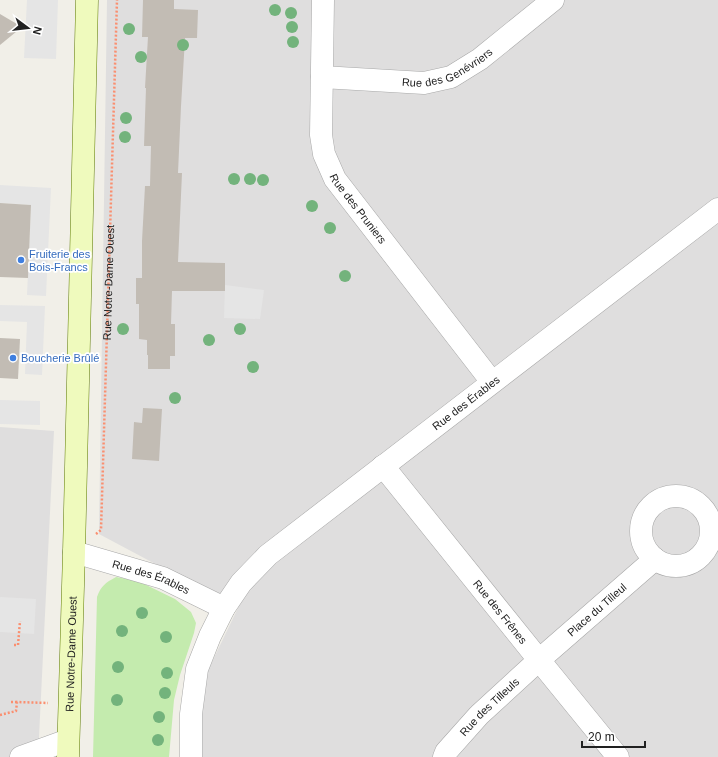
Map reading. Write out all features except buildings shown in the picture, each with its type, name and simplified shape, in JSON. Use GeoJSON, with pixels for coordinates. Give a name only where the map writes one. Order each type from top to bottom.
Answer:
{"type":"FeatureCollection","features":[{"type":"Feature","properties":{"kind":"street","name":"Rue Notre-Dame Ouest"},"geometry":{"type":"LineString","coordinates":[[68,748],[87,0]]}},
{"type":"Feature","properties":{"kind":"street","name":"Rue des Pruniers"},"geometry":{"type":"LineString","coordinates":[[324,0],[320,135],[324,154],[335,179],[492,382]]}},
{"type":"Feature","properties":{"kind":"street","name":"Rue des Genévriers"},"geometry":{"type":"LineString","coordinates":[[322,77],[424,83],[451,77],[480,59],[553,0]]}},
{"type":"Feature","properties":{"kind":"street","name":"Rue des Érables"},"geometry":{"type":"LineString","coordinates":[[191,757],[191,714],[198,669],[210,636],[224,608],[241,583],[268,555],[718,209]]}},
{"type":"Feature","properties":{"kind":"street","name":"Rue des Frênes"},"geometry":{"type":"LineString","coordinates":[[383,466],[618,757]]}},
{"type":"Feature","properties":{"kind":"street","name":"Rue des Érables"},"geometry":{"type":"LineString","coordinates":[[74,552],[163,578],[224,608]]}},
{"type":"Feature","properties":{"kind":"street","name":"Place du Tilleul"},"geometry":{"type":"LineString","coordinates":[[539,660],[655,559]]}},
{"type":"Feature","properties":{"kind":"street","name":"Rue des Tilleuls"},"geometry":{"type":"LineString","coordinates":[[444,757],[446,752],[479,715],[539,660]]}},
{"type":"Feature","properties":{"kind":"street"},"geometry":{"type":"LineString","coordinates":[[21,757],[68,748]]}},
{"type":"Feature","properties":{"kind":"path","name":"Rue Notre-Dame Ouest"},"geometry":{"type":"LineString","coordinates":[[74,552],[101,530],[117,0]]}},
{"type":"Feature","properties":{"kind":"path"},"geometry":{"type":"LineString","coordinates":[[14,645],[18,645],[20,621]]}},
{"type":"Feature","properties":{"kind":"path"},"geometry":{"type":"LineString","coordinates":[[11,702],[70,704]]}},
{"type":"Feature","properties":{"kind":"path"},"geometry":{"type":"LineString","coordinates":[[0,715],[16,711],[17,702]]}},
{"type":"Feature","properties":{"kind":"shaded area"},"geometry":{"type":"Polygon","coordinates":[[[27,0],[58,0],[56,59],[24,58],[27,0]]]}},
{"type":"Feature","properties":{"kind":"shaded area"},"geometry":{"type":"Polygon","coordinates":[[[107,0],[718,0],[718,757],[196,757],[197,709],[209,668],[238,608],[99,534],[107,0]]]}},
{"type":"Feature","properties":{"kind":"shaded area"},"geometry":{"type":"Polygon","coordinates":[[[0,185],[51,188],[46,296],[27,295],[31,205],[0,203],[0,185]]]}},
{"type":"Feature","properties":{"kind":"shaded area"},"geometry":{"type":"Polygon","coordinates":[[[225,285],[264,290],[260,319],[224,318],[225,285]]]}},
{"type":"Feature","properties":{"kind":"shaded area"},"geometry":{"type":"Polygon","coordinates":[[[0,305],[45,306],[42,375],[25,374],[27,322],[0,321],[0,305]]]}},
{"type":"Feature","properties":{"kind":"shaded area"},"geometry":{"type":"Polygon","coordinates":[[[0,400],[40,401],[40,425],[0,424],[0,400]]]}},
{"type":"Feature","properties":{"kind":"shaded area"},"geometry":{"type":"Polygon","coordinates":[[[0,427],[54,431],[38,757],[0,757],[0,427]]]}},
{"type":"Feature","properties":{"kind":"shaded area"},"geometry":{"type":"Polygon","coordinates":[[[0,597],[36,599],[34,634],[0,632],[0,597]]]}},
{"type":"Feature","properties":{"kind":"green space"},"geometry":{"type":"Polygon","coordinates":[[[116,577],[138,581],[175,599],[191,612],[196,623],[174,700],[169,757],[93,757],[97,597],[104,585],[116,577]]]}},
{"type":"Feature","properties":{"kind":"place","name":"Fruiterie des Bois-Francs"},"geometry":{"type":"Point","coordinates":[21,260]}},
{"type":"Feature","properties":{"kind":"place","name":"Boucherie Brûlé"},"geometry":{"type":"Point","coordinates":[13,358]}}]}
